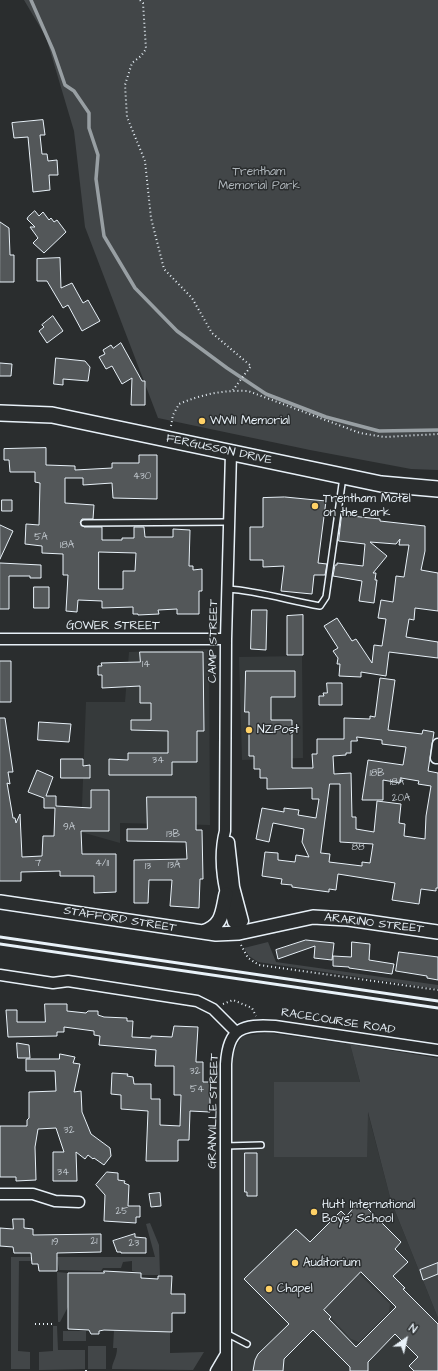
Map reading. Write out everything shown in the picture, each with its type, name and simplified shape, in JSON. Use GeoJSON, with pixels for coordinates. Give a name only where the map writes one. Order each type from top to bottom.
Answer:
{"type":"FeatureCollection","features":[{"type":"Feature","properties":{"kind":"main road","name":"FERGUSSON DRIVE"},"geometry":{"type":"LineString","coordinates":[[0,413],[52,415],[382,484],[438,489]]}},
{"type":"Feature","properties":{"kind":"street","name":"CAMP STREET"},"geometry":{"type":"LineString","coordinates":[[225,831],[228,841],[234,887],[243,921],[239,930],[233,922],[222,873],[223,840],[225,831],[226,639],[230,452]]}},
{"type":"Feature","properties":{"kind":"street","name":"GOWER STREET"},"geometry":{"type":"LineString","coordinates":[[0,639],[226,639]]}},
{"type":"Feature","properties":{"kind":"street"},"geometry":{"type":"LineString","coordinates":[[438,744],[436,758],[438,758]]}},
{"type":"Feature","properties":{"kind":"street"},"geometry":{"type":"LineString","coordinates":[[203,932],[215,926],[220,920],[226,894]]}},
{"type":"Feature","properties":{"kind":"street","name":"STAFFORD STREET"},"geometry":{"type":"LineString","coordinates":[[0,902],[216,934],[239,930]]}},
{"type":"Feature","properties":{"kind":"street","name":"ARARINO STREET"},"geometry":{"type":"LineString","coordinates":[[239,930],[312,917],[348,919],[438,932]]}},
{"type":"Feature","properties":{"kind":"street"},"geometry":{"type":"LineString","coordinates":[[0,975],[53,984],[68,981],[196,1001],[213,1009],[236,1032]]}},
{"type":"Feature","properties":{"kind":"street","name":"RACECOURSE ROAD"},"geometry":{"type":"LineString","coordinates":[[236,1032],[250,1025],[275,1026],[438,1050]]}},
{"type":"Feature","properties":{"kind":"street","name":"GRANVILLE STREET"},"geometry":{"type":"LineString","coordinates":[[226,1371],[226,1057],[231,1040],[236,1032]]}},
{"type":"Feature","properties":{"kind":"street"},"geometry":{"type":"LineString","coordinates":[[0,1194],[33,1194],[55,1201],[79,1202]]}},
{"type":"Feature","properties":{"kind":"street"},"geometry":{"type":"LineString","coordinates":[[216,1371],[226,1353]]}},
{"type":"Feature","properties":{"kind":"lane"},"geometry":{"type":"LineString","coordinates":[[228,589],[243,590],[320,606],[326,597],[344,476]]}},
{"type":"Feature","properties":{"kind":"lane"},"geometry":{"type":"LineString","coordinates":[[84,523],[229,522]]}},
{"type":"Feature","properties":{"kind":"lane"},"geometry":{"type":"LineString","coordinates":[[226,1146],[261,1145]]}},
{"type":"Feature","properties":{"kind":"lane"},"geometry":{"type":"LineString","coordinates":[[226,1333],[247,1344]]}},
{"type":"Feature","properties":{"kind":"path"},"geometry":{"type":"LineString","coordinates":[[140,0],[143,3],[146,49],[141,56],[132,63],[125,85],[127,117],[145,161],[151,218],[164,269],[192,298],[212,333],[251,366],[233,390]]}},
{"type":"Feature","properties":{"kind":"path"},"geometry":{"type":"LineString","coordinates":[[168,439],[173,415],[179,404],[198,396],[233,390],[248,391],[360,433],[384,437],[438,434]]}},
{"type":"Feature","properties":{"kind":"path"},"geometry":{"type":"LineString","coordinates":[[241,946],[248,958],[259,965],[438,990]]}},
{"type":"Feature","properties":{"kind":"path"},"geometry":{"type":"LineString","coordinates":[[234,1000],[252,1008],[259,1025]]}},
{"type":"Feature","properties":{"kind":"path"},"geometry":{"type":"LineString","coordinates":[[35,1324],[53,1324]]}},
{"type":"Feature","properties":{"kind":"shaded area"},"geometry":{"type":"Polygon","coordinates":[[[209,649],[210,825],[120,823],[120,843],[81,832],[86,702],[125,702],[129,652],[209,649]]]}},
{"type":"Feature","properties":{"kind":"shaded area"},"geometry":{"type":"Polygon","coordinates":[[[302,656],[303,758],[242,760],[239,657],[302,656]]]}},
{"type":"Feature","properties":{"kind":"shaded area","name":"Hutt International Boys' School"},"geometry":{"type":"Polygon","coordinates":[[[268,1033],[350,1044],[391,1201],[438,1318],[438,1371],[234,1371],[233,1054],[242,1036],[268,1033]]]}},
{"type":"Feature","properties":{"kind":"green space","name":"Trentham Memorial Park"},"geometry":{"type":"Polygon","coordinates":[[[24,0],[438,0],[438,470],[411,469],[310,450],[158,418],[85,227],[74,131],[46,37],[24,0]]]}},
{"type":"Feature","properties":{"kind":"green space"},"geometry":{"type":"Polygon","coordinates":[[[268,942],[276,962],[438,985],[438,989],[258,962],[249,956],[244,948],[268,942]]]}},
{"type":"Feature","properties":{"kind":"green space"},"geometry":{"type":"Polygon","coordinates":[[[350,1044],[438,1058],[438,1318],[391,1201],[368,1112],[367,1157],[274,1157],[274,1082],[360,1082],[350,1044]]]}},
{"type":"Feature","properties":{"kind":"green space"},"geometry":{"type":"Polygon","coordinates":[[[150,1223],[159,1245],[160,1275],[141,1275],[141,1273],[132,1271],[132,1261],[123,1262],[121,1268],[103,1268],[101,1271],[59,1270],[57,1258],[32,1258],[32,1261],[19,1261],[18,1351],[30,1352],[30,1369],[11,1369],[11,1257],[155,1257],[146,1224],[150,1223]]]}},
{"type":"Feature","properties":{"kind":"green space"},"geometry":{"type":"Polygon","coordinates":[[[57,1272],[68,1273],[68,1307],[60,1322],[58,1322],[57,1272]]]}},
{"type":"Feature","properties":{"kind":"green space"},"geometry":{"type":"Polygon","coordinates":[[[359,1274],[390,1304],[389,1312],[359,1342],[351,1339],[324,1310],[359,1274]]]}},
{"type":"Feature","properties":{"kind":"green space"},"geometry":{"type":"Polygon","coordinates":[[[53,1326],[57,1326],[58,1350],[85,1350],[85,1369],[39,1370],[39,1352],[53,1351],[53,1326]]]}},
{"type":"Feature","properties":{"kind":"green space"},"geometry":{"type":"Polygon","coordinates":[[[114,1330],[170,1332],[170,1353],[204,1352],[193,1370],[112,1369],[117,1348],[113,1348],[114,1330]]]}},
{"type":"Feature","properties":{"kind":"green space"},"geometry":{"type":"Polygon","coordinates":[[[63,1331],[86,1331],[86,1341],[63,1341],[63,1331]]]}},
{"type":"Feature","properties":{"kind":"green space"},"geometry":{"type":"Polygon","coordinates":[[[88,1346],[106,1346],[106,1369],[88,1369],[88,1346]]]}},
{"type":"Feature","properties":{"kind":"building"},"geometry":{"type":"Polygon","coordinates":[[[43,120],[45,135],[40,135],[42,154],[47,154],[48,161],[57,160],[58,175],[49,175],[50,190],[33,192],[28,137],[14,138],[12,123],[43,120]]]}},
{"type":"Feature","properties":{"kind":"building"},"geometry":{"type":"Polygon","coordinates":[[[35,211],[39,216],[43,212],[49,220],[51,218],[54,222],[57,220],[66,232],[44,253],[33,243],[38,238],[30,227],[35,227],[27,219],[35,211]]]}},
{"type":"Feature","properties":{"kind":"building"},"geometry":{"type":"Polygon","coordinates":[[[0,222],[9,228],[10,255],[14,255],[14,282],[0,282],[0,222]]]}},
{"type":"Feature","properties":{"kind":"building"},"geometry":{"type":"Polygon","coordinates":[[[60,258],[61,288],[72,283],[83,303],[88,300],[100,321],[82,331],[68,305],[63,308],[47,281],[37,281],[37,259],[60,258]]]}},
{"type":"Feature","properties":{"kind":"building"},"geometry":{"type":"Polygon","coordinates":[[[53,316],[63,331],[47,343],[39,331],[44,327],[42,325],[53,316]]]}},
{"type":"Feature","properties":{"kind":"building"},"geometry":{"type":"Polygon","coordinates":[[[121,343],[142,381],[145,381],[145,405],[131,405],[132,378],[122,384],[112,366],[106,369],[99,357],[105,354],[103,350],[111,345],[113,348],[121,343]]]}},
{"type":"Feature","properties":{"kind":"building"},"geometry":{"type":"Polygon","coordinates":[[[56,358],[85,361],[90,367],[88,381],[63,379],[63,385],[54,384],[56,358]]]}},
{"type":"Feature","properties":{"kind":"building"},"geometry":{"type":"Polygon","coordinates":[[[0,363],[12,364],[11,376],[0,376],[0,363]]]}},
{"type":"Feature","properties":{"kind":"building"},"geometry":{"type":"Polygon","coordinates":[[[46,448],[46,465],[75,466],[75,470],[112,468],[112,463],[139,463],[139,455],[157,455],[157,499],[113,498],[112,483],[83,485],[83,478],[65,478],[65,503],[94,505],[93,519],[82,519],[80,523],[84,527],[102,527],[102,540],[122,540],[122,538],[134,538],[134,527],[144,527],[145,537],[173,537],[173,529],[190,530],[189,566],[193,566],[193,570],[202,569],[202,591],[199,591],[199,614],[177,614],[177,609],[158,610],[159,614],[138,615],[133,614],[133,607],[102,608],[102,601],[78,600],[77,612],[66,611],[68,575],[63,575],[63,554],[42,553],[42,546],[25,544],[26,524],[39,525],[40,483],[35,482],[35,472],[10,472],[9,460],[4,460],[4,449],[46,448]],[[99,552],[99,589],[123,589],[123,571],[135,571],[136,553],[99,552]]]}},
{"type":"Feature","properties":{"kind":"building"},"geometry":{"type":"Polygon","coordinates":[[[285,497],[326,501],[318,563],[327,564],[325,575],[314,575],[312,594],[281,591],[284,566],[263,567],[263,560],[250,560],[250,527],[263,527],[263,498],[285,497]]]}},
{"type":"Feature","properties":{"kind":"building"},"geometry":{"type":"Polygon","coordinates":[[[2,500],[12,500],[12,511],[2,511],[2,500]]]}},
{"type":"Feature","properties":{"kind":"building"},"geometry":{"type":"Polygon","coordinates":[[[342,515],[425,526],[425,551],[421,570],[438,573],[438,611],[415,608],[414,620],[409,619],[406,637],[438,642],[438,658],[389,652],[386,676],[361,672],[361,677],[339,676],[340,664],[337,664],[338,658],[333,651],[338,648],[324,626],[337,618],[352,641],[356,639],[372,663],[374,645],[382,646],[386,619],[378,618],[381,600],[393,602],[396,576],[404,577],[409,545],[399,545],[400,539],[396,544],[370,542],[387,556],[373,573],[376,573],[375,580],[377,580],[374,603],[359,601],[362,581],[333,576],[335,565],[337,565],[337,563],[363,566],[365,544],[339,541],[342,515]]]}},
{"type":"Feature","properties":{"kind":"building"},"geometry":{"type":"Polygon","coordinates":[[[0,525],[13,531],[0,559],[0,525]]]}},
{"type":"Feature","properties":{"kind":"building"},"geometry":{"type":"Polygon","coordinates":[[[0,563],[41,565],[41,578],[30,578],[30,576],[9,576],[9,609],[0,609],[0,563]]]}},
{"type":"Feature","properties":{"kind":"building"},"geometry":{"type":"Polygon","coordinates":[[[34,587],[49,587],[49,608],[34,608],[34,587]]]}},
{"type":"Feature","properties":{"kind":"building"},"geometry":{"type":"Polygon","coordinates":[[[252,610],[267,610],[266,650],[251,649],[252,610]]]}},
{"type":"Feature","properties":{"kind":"building"},"geometry":{"type":"Polygon","coordinates":[[[303,615],[303,655],[287,655],[287,616],[303,615]]]}},
{"type":"Feature","properties":{"kind":"building"},"geometry":{"type":"Polygon","coordinates":[[[140,652],[203,652],[204,731],[197,731],[197,762],[172,762],[172,775],[109,775],[109,759],[128,760],[128,753],[168,753],[168,731],[131,730],[131,720],[151,720],[151,703],[140,703],[140,686],[102,688],[102,675],[98,675],[98,666],[102,666],[101,663],[140,662],[140,652]]]}},
{"type":"Feature","properties":{"kind":"building"},"geometry":{"type":"Polygon","coordinates":[[[0,661],[11,661],[11,702],[0,702],[0,661]]]}},
{"type":"Feature","properties":{"kind":"building"},"geometry":{"type":"Polygon","coordinates":[[[246,671],[295,671],[295,697],[271,697],[271,720],[292,720],[292,768],[313,768],[312,754],[317,754],[317,739],[344,739],[344,718],[370,719],[370,716],[375,717],[380,678],[395,680],[388,730],[422,734],[423,730],[434,732],[428,771],[438,773],[438,888],[436,888],[436,891],[421,889],[419,904],[392,900],[395,883],[338,874],[336,890],[329,889],[329,892],[292,887],[292,885],[281,884],[282,879],[262,876],[265,852],[278,853],[278,860],[295,862],[296,855],[309,857],[302,842],[304,829],[273,823],[269,842],[256,839],[262,808],[284,812],[284,808],[299,810],[298,815],[316,818],[319,799],[312,799],[312,788],[267,789],[267,778],[260,778],[260,769],[254,769],[254,756],[249,756],[249,712],[245,712],[246,671]],[[357,737],[357,741],[351,741],[351,753],[333,756],[334,774],[351,773],[352,817],[356,817],[356,829],[374,832],[377,801],[401,804],[399,823],[405,824],[404,836],[425,839],[426,816],[431,786],[418,784],[419,781],[401,778],[400,783],[383,780],[383,800],[362,800],[368,760],[403,765],[406,747],[382,744],[382,740],[357,737]],[[330,784],[321,853],[330,854],[329,862],[362,866],[362,862],[370,863],[373,844],[340,842],[340,784],[330,784]]]}},
{"type":"Feature","properties":{"kind":"building"},"geometry":{"type":"Polygon","coordinates":[[[327,683],[342,683],[342,705],[319,705],[319,696],[324,696],[323,693],[327,693],[327,683]]]}},
{"type":"Feature","properties":{"kind":"building"},"geometry":{"type":"Polygon","coordinates":[[[0,718],[5,718],[13,772],[8,772],[10,784],[7,783],[13,818],[15,818],[16,823],[20,814],[22,857],[42,856],[43,836],[54,836],[55,808],[44,808],[44,798],[28,792],[37,770],[53,777],[46,796],[56,796],[56,806],[91,808],[91,790],[109,790],[109,831],[81,831],[82,854],[116,854],[116,892],[94,893],[94,876],[60,876],[60,871],[21,872],[21,881],[0,881],[0,718]]]}},
{"type":"Feature","properties":{"kind":"building"},"geometry":{"type":"Polygon","coordinates":[[[39,722],[71,724],[69,742],[38,740],[39,722]]]}},
{"type":"Feature","properties":{"kind":"building"},"geometry":{"type":"Polygon","coordinates":[[[61,759],[83,759],[83,766],[90,765],[90,778],[61,778],[61,759]]]}},
{"type":"Feature","properties":{"kind":"building"},"geometry":{"type":"Polygon","coordinates":[[[147,797],[196,797],[196,830],[202,830],[203,879],[200,879],[199,908],[170,906],[172,880],[149,880],[148,903],[134,903],[134,860],[187,859],[186,842],[127,841],[127,829],[147,829],[147,797]]]}},
{"type":"Feature","properties":{"kind":"building"},"geometry":{"type":"Polygon","coordinates":[[[306,940],[334,943],[332,960],[314,958],[315,946],[278,959],[276,950],[306,940]]]}},
{"type":"Feature","properties":{"kind":"building"},"geometry":{"type":"Polygon","coordinates":[[[352,942],[370,944],[369,960],[394,964],[392,974],[333,966],[333,956],[351,957],[352,942]]]}},
{"type":"Feature","properties":{"kind":"building"},"geometry":{"type":"Polygon","coordinates":[[[399,952],[438,957],[438,980],[427,978],[427,976],[396,971],[399,952]]]}},
{"type":"Feature","properties":{"kind":"building"},"geometry":{"type":"Polygon","coordinates":[[[45,1004],[67,1004],[67,1011],[86,1013],[88,1011],[98,1011],[98,1015],[104,1017],[127,1018],[127,1021],[133,1021],[132,1037],[172,1037],[174,1026],[198,1027],[196,1062],[203,1062],[203,1082],[210,1082],[210,1112],[190,1111],[189,1140],[178,1140],[178,1161],[146,1161],[148,1111],[121,1109],[121,1095],[111,1094],[112,1073],[128,1074],[127,1076],[133,1077],[134,1084],[151,1084],[151,1099],[160,1099],[160,1125],[180,1126],[181,1095],[174,1095],[174,1066],[155,1066],[156,1050],[99,1045],[100,1036],[94,1035],[94,1031],[64,1027],[64,1032],[57,1032],[57,1036],[8,1037],[6,1010],[17,1010],[17,1022],[45,1022],[45,1004]]]}},
{"type":"Feature","properties":{"kind":"building"},"geometry":{"type":"Polygon","coordinates":[[[17,1043],[29,1045],[30,1058],[18,1058],[17,1043]]]}},
{"type":"Feature","properties":{"kind":"building"},"geometry":{"type":"Polygon","coordinates":[[[60,1054],[75,1057],[73,1063],[80,1064],[74,1092],[81,1091],[82,1112],[91,1134],[110,1148],[111,1156],[104,1165],[88,1155],[85,1159],[76,1152],[77,1181],[53,1181],[53,1152],[64,1152],[56,1128],[38,1129],[35,1147],[36,1180],[16,1181],[16,1177],[0,1177],[0,1126],[27,1126],[27,1120],[29,1118],[29,1092],[56,1091],[55,1071],[26,1071],[26,1059],[59,1059],[60,1054]]]}},
{"type":"Feature","properties":{"kind":"building"},"geometry":{"type":"Polygon","coordinates":[[[245,1153],[257,1153],[257,1196],[247,1196],[247,1192],[245,1192],[245,1153]]]}},
{"type":"Feature","properties":{"kind":"building"},"geometry":{"type":"Polygon","coordinates":[[[107,1172],[118,1173],[118,1180],[125,1181],[124,1183],[129,1185],[128,1206],[140,1206],[140,1217],[136,1217],[136,1223],[104,1221],[105,1195],[96,1185],[107,1172]]]}},
{"type":"Feature","properties":{"kind":"building"},"geometry":{"type":"Polygon","coordinates":[[[160,1193],[161,1206],[151,1207],[149,1194],[160,1193]]]}},
{"type":"Feature","properties":{"kind":"building"},"geometry":{"type":"Polygon","coordinates":[[[360,1201],[401,1242],[395,1249],[408,1262],[393,1276],[405,1288],[403,1289],[438,1324],[438,1371],[414,1371],[409,1366],[418,1357],[395,1334],[368,1362],[368,1371],[350,1371],[350,1367],[313,1330],[284,1359],[283,1371],[253,1371],[258,1354],[289,1324],[244,1279],[296,1229],[310,1242],[341,1211],[346,1216],[360,1201]],[[361,1272],[324,1310],[331,1317],[329,1319],[356,1347],[396,1307],[361,1272]]]}},
{"type":"Feature","properties":{"kind":"building"},"geometry":{"type":"Polygon","coordinates":[[[13,1219],[24,1219],[24,1228],[33,1229],[33,1235],[101,1234],[101,1252],[57,1253],[57,1271],[39,1271],[38,1264],[32,1264],[31,1253],[14,1253],[13,1247],[0,1246],[0,1228],[13,1229],[13,1219]]]}},
{"type":"Feature","properties":{"kind":"building"},"geometry":{"type":"Polygon","coordinates":[[[135,1234],[135,1237],[146,1238],[146,1253],[117,1252],[113,1241],[135,1234]]]}},
{"type":"Feature","properties":{"kind":"building"},"geometry":{"type":"Polygon","coordinates":[[[438,1263],[438,1274],[423,1280],[420,1270],[438,1263]]]}},
{"type":"Feature","properties":{"kind":"building"},"geometry":{"type":"Polygon","coordinates":[[[104,1271],[141,1273],[141,1278],[158,1279],[158,1276],[172,1276],[171,1294],[185,1294],[185,1313],[172,1313],[172,1332],[104,1330],[99,1331],[99,1334],[91,1334],[89,1330],[68,1329],[68,1273],[104,1273],[104,1271]]]}},
{"type":"Feature","properties":{"kind":"waterway"},"geometry":{"type":"LineString","coordinates":[[31,0],[53,50],[65,85],[74,91],[89,113],[89,128],[98,155],[96,179],[104,236],[135,288],[177,331],[227,368],[266,394],[326,417],[379,431],[438,430]]}},
{"type":"Feature","properties":{"kind":"railway"},"geometry":{"type":"LineString","coordinates":[[0,937],[438,1001]]}},
{"type":"Feature","properties":{"kind":"railway"},"geometry":{"type":"LineString","coordinates":[[0,944],[438,1008]]}},
{"type":"Feature","properties":{"kind":"place","name":"WWII Memorial"},"geometry":{"type":"Point","coordinates":[202,421]}},
{"type":"Feature","properties":{"kind":"place","name":"Trentham Motel on the Park"},"geometry":{"type":"Point","coordinates":[315,506]}},
{"type":"Feature","properties":{"kind":"place","name":"NZPost"},"geometry":{"type":"Point","coordinates":[249,730]}},
{"type":"Feature","properties":{"kind":"place","name":"Hutt International Boys' School"},"geometry":{"type":"Point","coordinates":[314,1212]}},
{"type":"Feature","properties":{"kind":"place","name":"Auditorium"},"geometry":{"type":"Point","coordinates":[295,1263]}},
{"type":"Feature","properties":{"kind":"place","name":"Chapel"},"geometry":{"type":"Point","coordinates":[269,1289]}}]}
